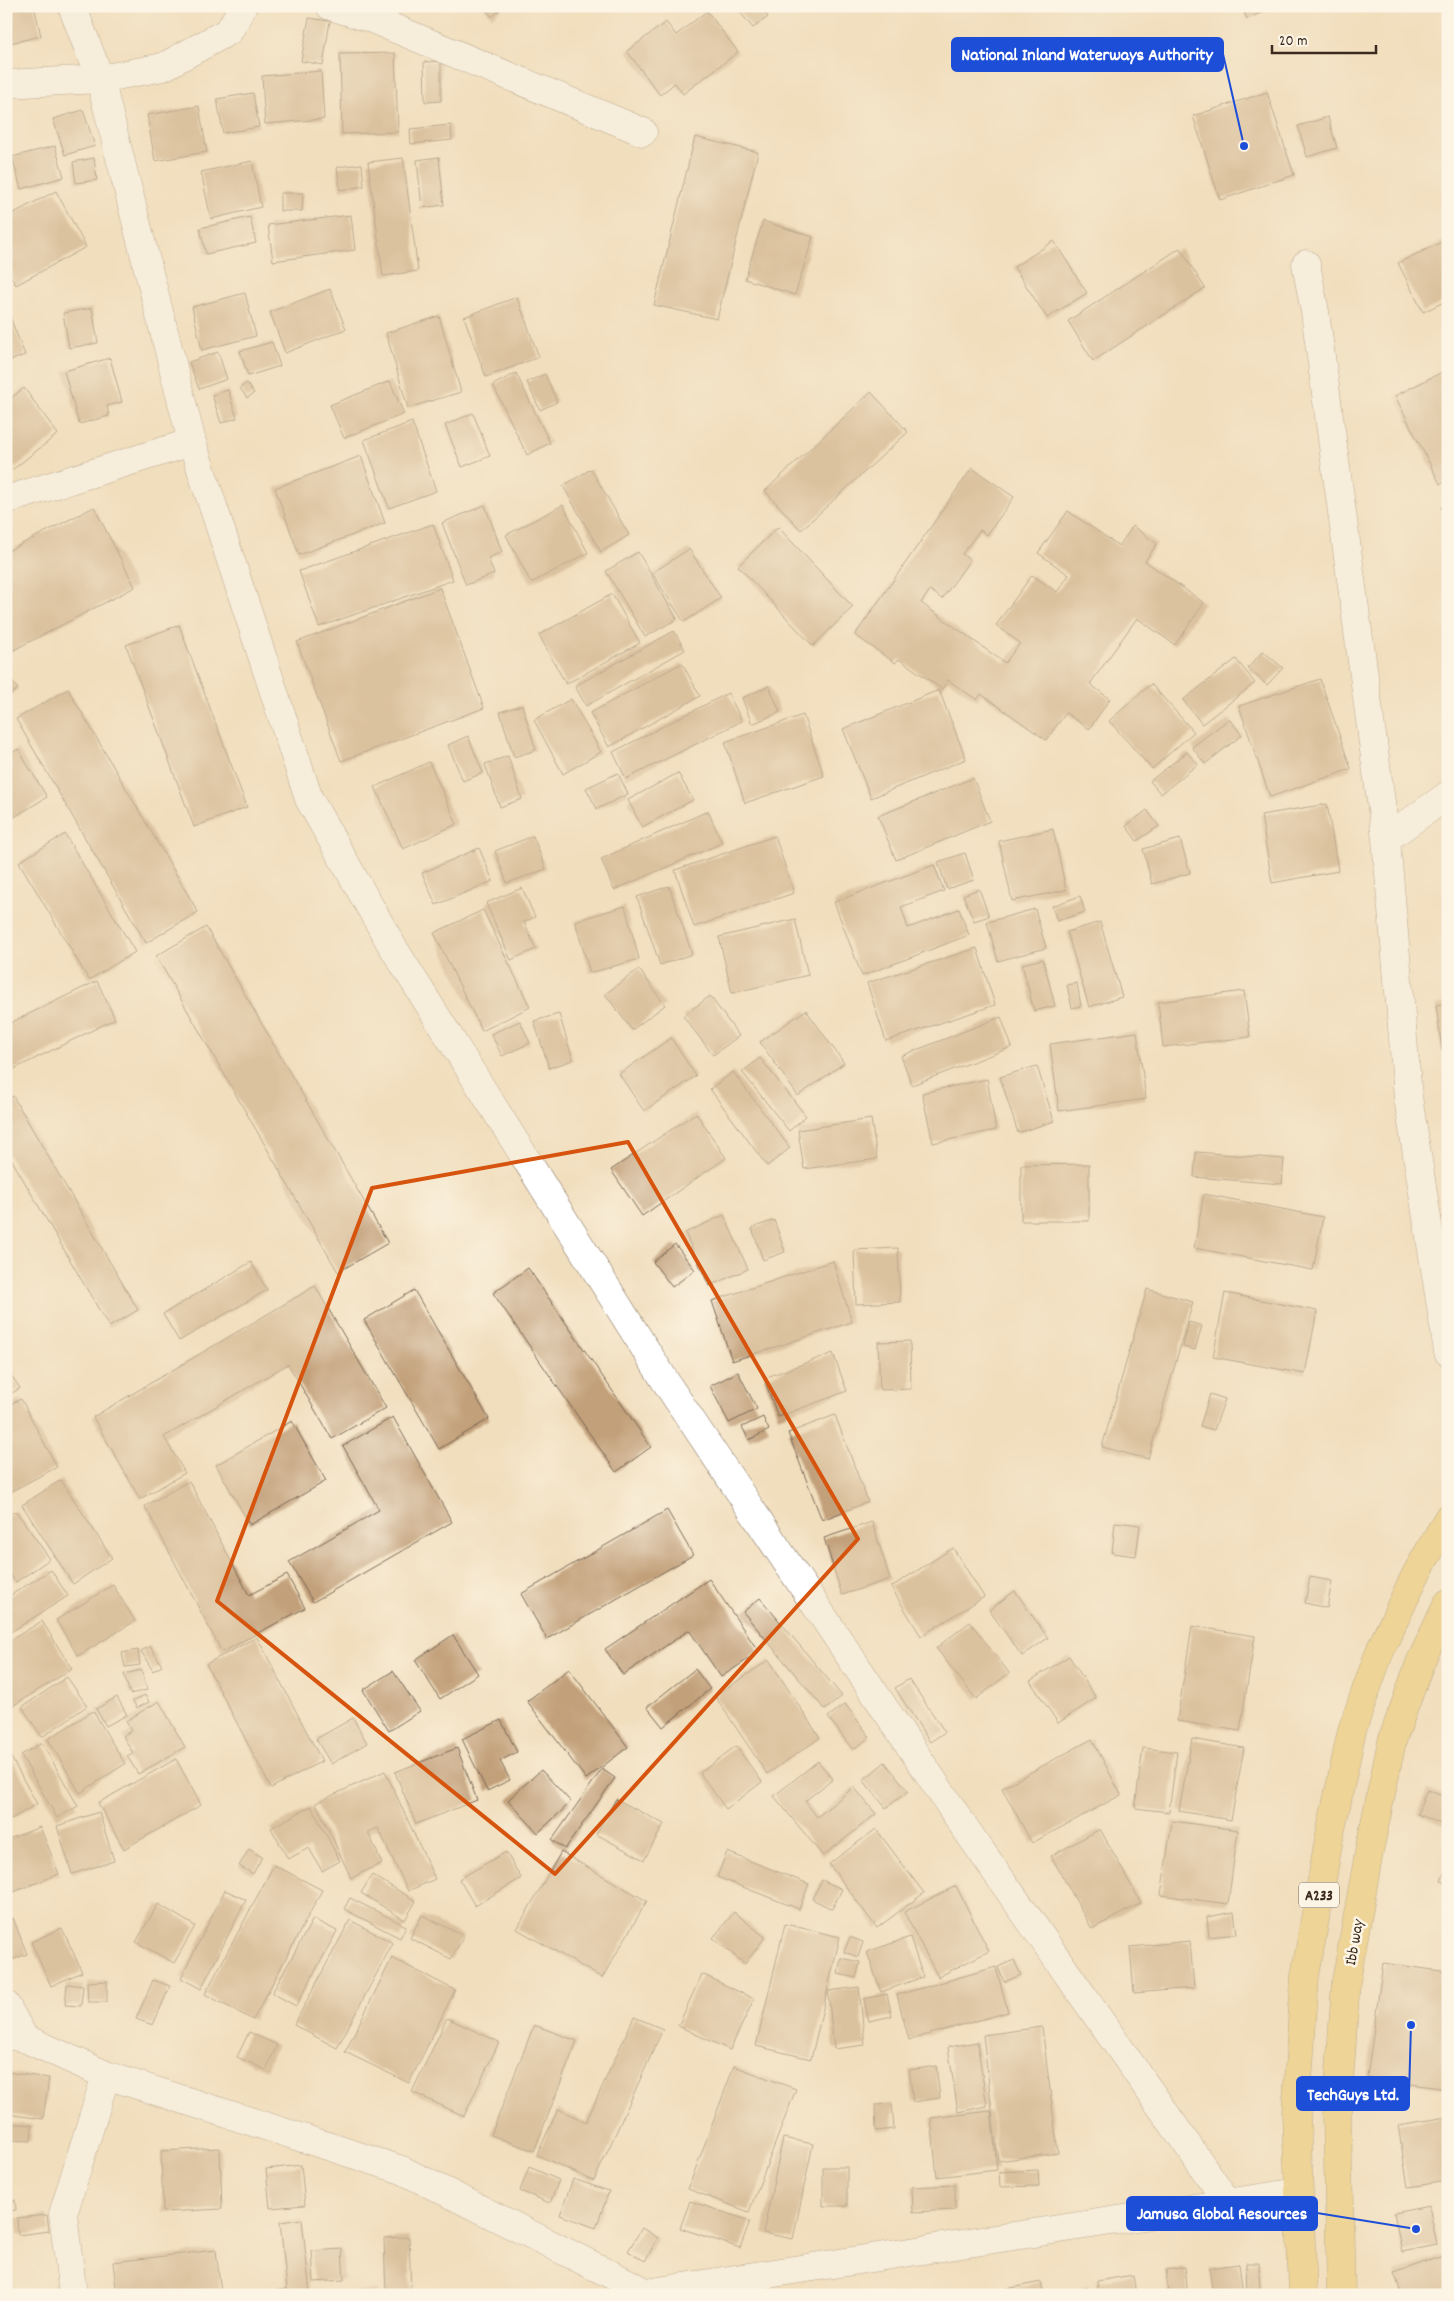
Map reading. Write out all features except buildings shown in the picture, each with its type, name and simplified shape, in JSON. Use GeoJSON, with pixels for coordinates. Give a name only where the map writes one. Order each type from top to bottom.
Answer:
{"type":"FeatureCollection","features":[{"type":"Feature","properties":{"kind":"highway","name":"A233"},"geometry":{"type":"LineString","coordinates":[[1303,2295],[1296,2114],[1305,1976],[1329,1839],[1352,1730],[1381,1648],[1415,1576],[1448,1518]]}},
{"type":"Feature","properties":{"kind":"highway","name":"Ibb way"},"geometry":{"type":"LineString","coordinates":[[1341,2295],[1337,2115],[1346,1981],[1370,1847],[1392,1741],[1420,1663],[1448,1603]]}},
{"type":"Feature","properties":{"kind":"street"},"geometry":{"type":"LineString","coordinates":[[72,6],[100,79],[192,442],[308,799],[391,944],[669,1387],[965,1828],[1229,2204]]}},
{"type":"Feature","properties":{"kind":"street"},"geometry":{"type":"LineString","coordinates":[[6,84],[100,79],[163,67],[229,31],[243,6]]}},
{"type":"Feature","properties":{"kind":"street"},"geometry":{"type":"LineString","coordinates":[[330,6],[372,19],[643,132]]}},
{"type":"Feature","properties":{"kind":"street"},"geometry":{"type":"LineString","coordinates":[[1306,264],[1316,322],[1386,839],[1408,1096],[1448,1352]]}},
{"type":"Feature","properties":{"kind":"street"},"geometry":{"type":"LineString","coordinates":[[6,500],[192,442]]}},
{"type":"Feature","properties":{"kind":"street"},"geometry":{"type":"LineString","coordinates":[[1386,839],[1448,795]]}},
{"type":"Feature","properties":{"kind":"street"},"geometry":{"type":"LineString","coordinates":[[6,2005],[15,2036],[106,2075],[402,2170],[639,2294],[1298,2192]]}},
{"type":"Feature","properties":{"kind":"street"},"geometry":{"type":"LineString","coordinates":[[73,2295],[63,2214],[106,2075]]}},
{"type":"Feature","properties":{"kind":"highlighted area"},"geometry":{"type":"Polygon","coordinates":[[[628,1142],[858,1539],[555,1874],[217,1601],[372,1188],[628,1142]]]}},
{"type":"Feature","properties":{"kind":"place","name":"National Inland Waterways Authority"},"geometry":{"type":"Point","coordinates":[1244,146]}},
{"type":"Feature","properties":{"kind":"place","name":"TechGuys Ltd."},"geometry":{"type":"Point","coordinates":[1411,2025]}},
{"type":"Feature","properties":{"kind":"place","name":"Jamusa Global Resources"},"geometry":{"type":"Point","coordinates":[1416,2229]}}]}
